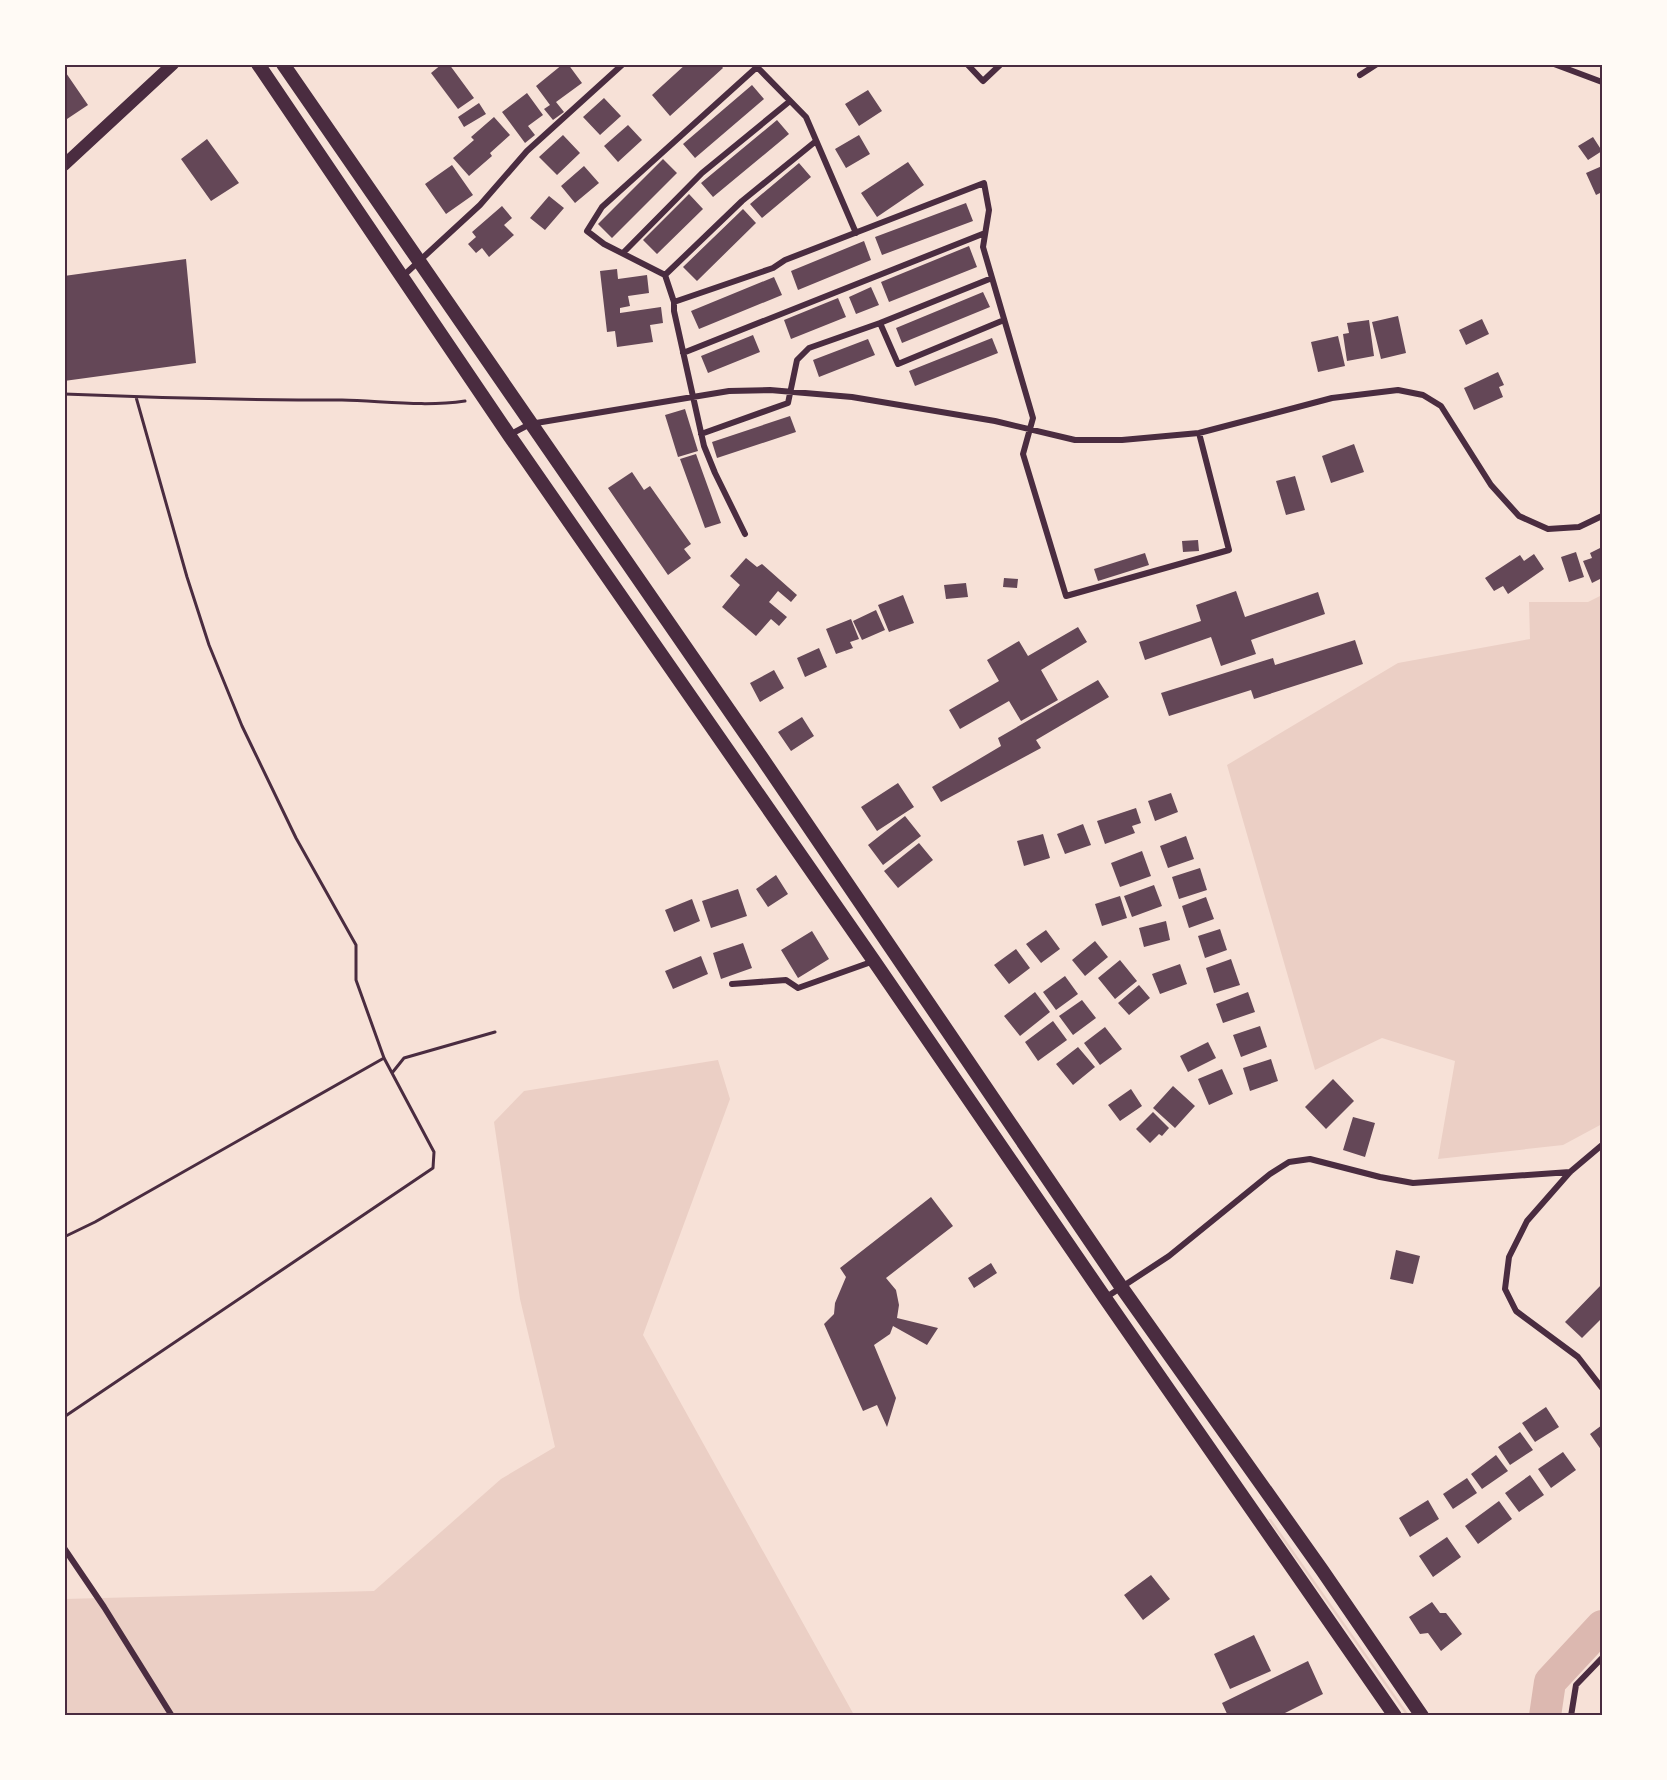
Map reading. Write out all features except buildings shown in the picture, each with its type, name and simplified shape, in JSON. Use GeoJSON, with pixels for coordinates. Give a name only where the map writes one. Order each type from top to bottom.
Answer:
{"type":"FeatureCollection","features":[{"type":"Feature","properties":{"kind":"highway"},"geometry":{"type":"LineString","coordinates":[[258,64],[509,435],[1395,1716]]}},
{"type":"Feature","properties":{"kind":"highway"},"geometry":{"type":"LineString","coordinates":[[282,64],[755,748],[1122,1288],[1322,1570],[1422,1716]]}},
{"type":"Feature","properties":{"kind":"main road"},"geometry":{"type":"LineString","coordinates":[[64,165],[173,64]]}},
{"type":"Feature","properties":{"kind":"street"},"geometry":{"type":"LineString","coordinates":[[403,276],[480,205],[527,151],[623,64]]}},
{"type":"Feature","properties":{"kind":"street"},"geometry":{"type":"LineString","coordinates":[[967,64],[982,81],[1001,64]]}},
{"type":"Feature","properties":{"kind":"street"},"geometry":{"type":"LineString","coordinates":[[1360,75],[1377,64]]}},
{"type":"Feature","properties":{"kind":"street"},"geometry":{"type":"LineString","coordinates":[[1554,64],[1602,82]]}},
{"type":"Feature","properties":{"kind":"street"},"geometry":{"type":"LineString","coordinates":[[745,534],[715,473],[701,434],[674,311],[674,302],[665,275],[604,244],[587,231],[602,207],[757,67],[806,117],[856,233]]}},
{"type":"Feature","properties":{"kind":"street"},"geometry":{"type":"LineString","coordinates":[[623,253],[702,173],[790,101]]}},
{"type":"Feature","properties":{"kind":"street"},"geometry":{"type":"LineString","coordinates":[[665,275],[742,201],[816,141]]}},
{"type":"Feature","properties":{"kind":"street"},"geometry":{"type":"LineString","coordinates":[[674,302],[773,268],[785,260],[984,183],[989,210],[983,248],[1033,417],[1023,454],[1066,596],[1229,550],[1199,433]]}},
{"type":"Feature","properties":{"kind":"street"},"geometry":{"type":"LineString","coordinates":[[683,353],[985,233]]}},
{"type":"Feature","properties":{"kind":"street"},"geometry":{"type":"LineString","coordinates":[[701,434],[788,403],[797,360],[809,348],[880,323],[992,278]]}},
{"type":"Feature","properties":{"kind":"street"},"geometry":{"type":"LineString","coordinates":[[880,323],[898,364],[1004,320]]}},
{"type":"Feature","properties":{"kind":"street"},"geometry":{"type":"LineString","coordinates":[[509,435],[530,424],[729,391],[789,391],[852,397],[996,421],[1076,440],[1122,440],[1199,433],[1332,398],[1398,390],[1423,395],[1441,406],[1491,485],[1519,516],[1548,529],[1579,527],[1602,516]]}},
{"type":"Feature","properties":{"kind":"street"},"geometry":{"type":"LineString","coordinates":[[732,984],[786,980],[798,988],[874,961]]}},
{"type":"Feature","properties":{"kind":"street"},"geometry":{"type":"LineString","coordinates":[[1602,1144],[1570,1172],[1527,1221],[1509,1257],[1504,1289],[1516,1311],[1578,1357],[1602,1388]]}},
{"type":"Feature","properties":{"kind":"street"},"geometry":{"type":"LineString","coordinates":[[1105,1298],[1169,1256],[1288,1161],[1310,1159],[1413,1183],[1570,1172]]}},
{"type":"Feature","properties":{"kind":"street"},"geometry":{"type":"LineString","coordinates":[[64,1548],[172,1716]]}},
{"type":"Feature","properties":{"kind":"street"},"geometry":{"type":"LineString","coordinates":[[1571,1716],[1576,1685],[1602,1658]]}},
{"type":"Feature","properties":{"kind":"path"},"geometry":{"type":"LineString","coordinates":[[64,394],[441,404],[465,401]]}},
{"type":"Feature","properties":{"kind":"path"},"geometry":{"type":"LineString","coordinates":[[64,1417],[433,1168],[434,1152],[384,1059],[356,981],[356,945],[296,838],[242,726],[209,645],[187,577],[136,397]]}},
{"type":"Feature","properties":{"kind":"path"},"geometry":{"type":"LineString","coordinates":[[392,1072],[404,1058],[495,1032]]}},
{"type":"Feature","properties":{"kind":"path"},"geometry":{"type":"LineString","coordinates":[[64,1237],[95,1222],[384,1059]]}},
{"type":"Feature","properties":{"kind":"shaded area"},"geometry":{"type":"Polygon","coordinates":[[[1602,595],[1602,1124],[1563,1145],[1438,1159],[1455,1061],[1382,1038],[1315,1070],[1227,765],[1398,663],[1530,639],[1529,602],[1588,602],[1602,595]]]}},
{"type":"Feature","properties":{"kind":"shaded area"},"geometry":{"type":"Polygon","coordinates":[[[718,1060],[730,1099],[643,1335],[854,1715],[65,1715],[64,1599],[374,1591],[501,1479],[555,1447],[520,1299],[494,1122],[524,1091],[718,1060]]]}},
{"type":"Feature","properties":{"kind":"shaded area"},"geometry":{"type":"Polygon","coordinates":[[[1268,1519],[1271,1519],[1409,1715],[1406,1715],[1268,1519]]]}},
{"type":"Feature","properties":{"kind":"waterway"},"geometry":{"type":"LineString","coordinates":[[1545,1716],[1550,1682],[1602,1626]]}}]}
